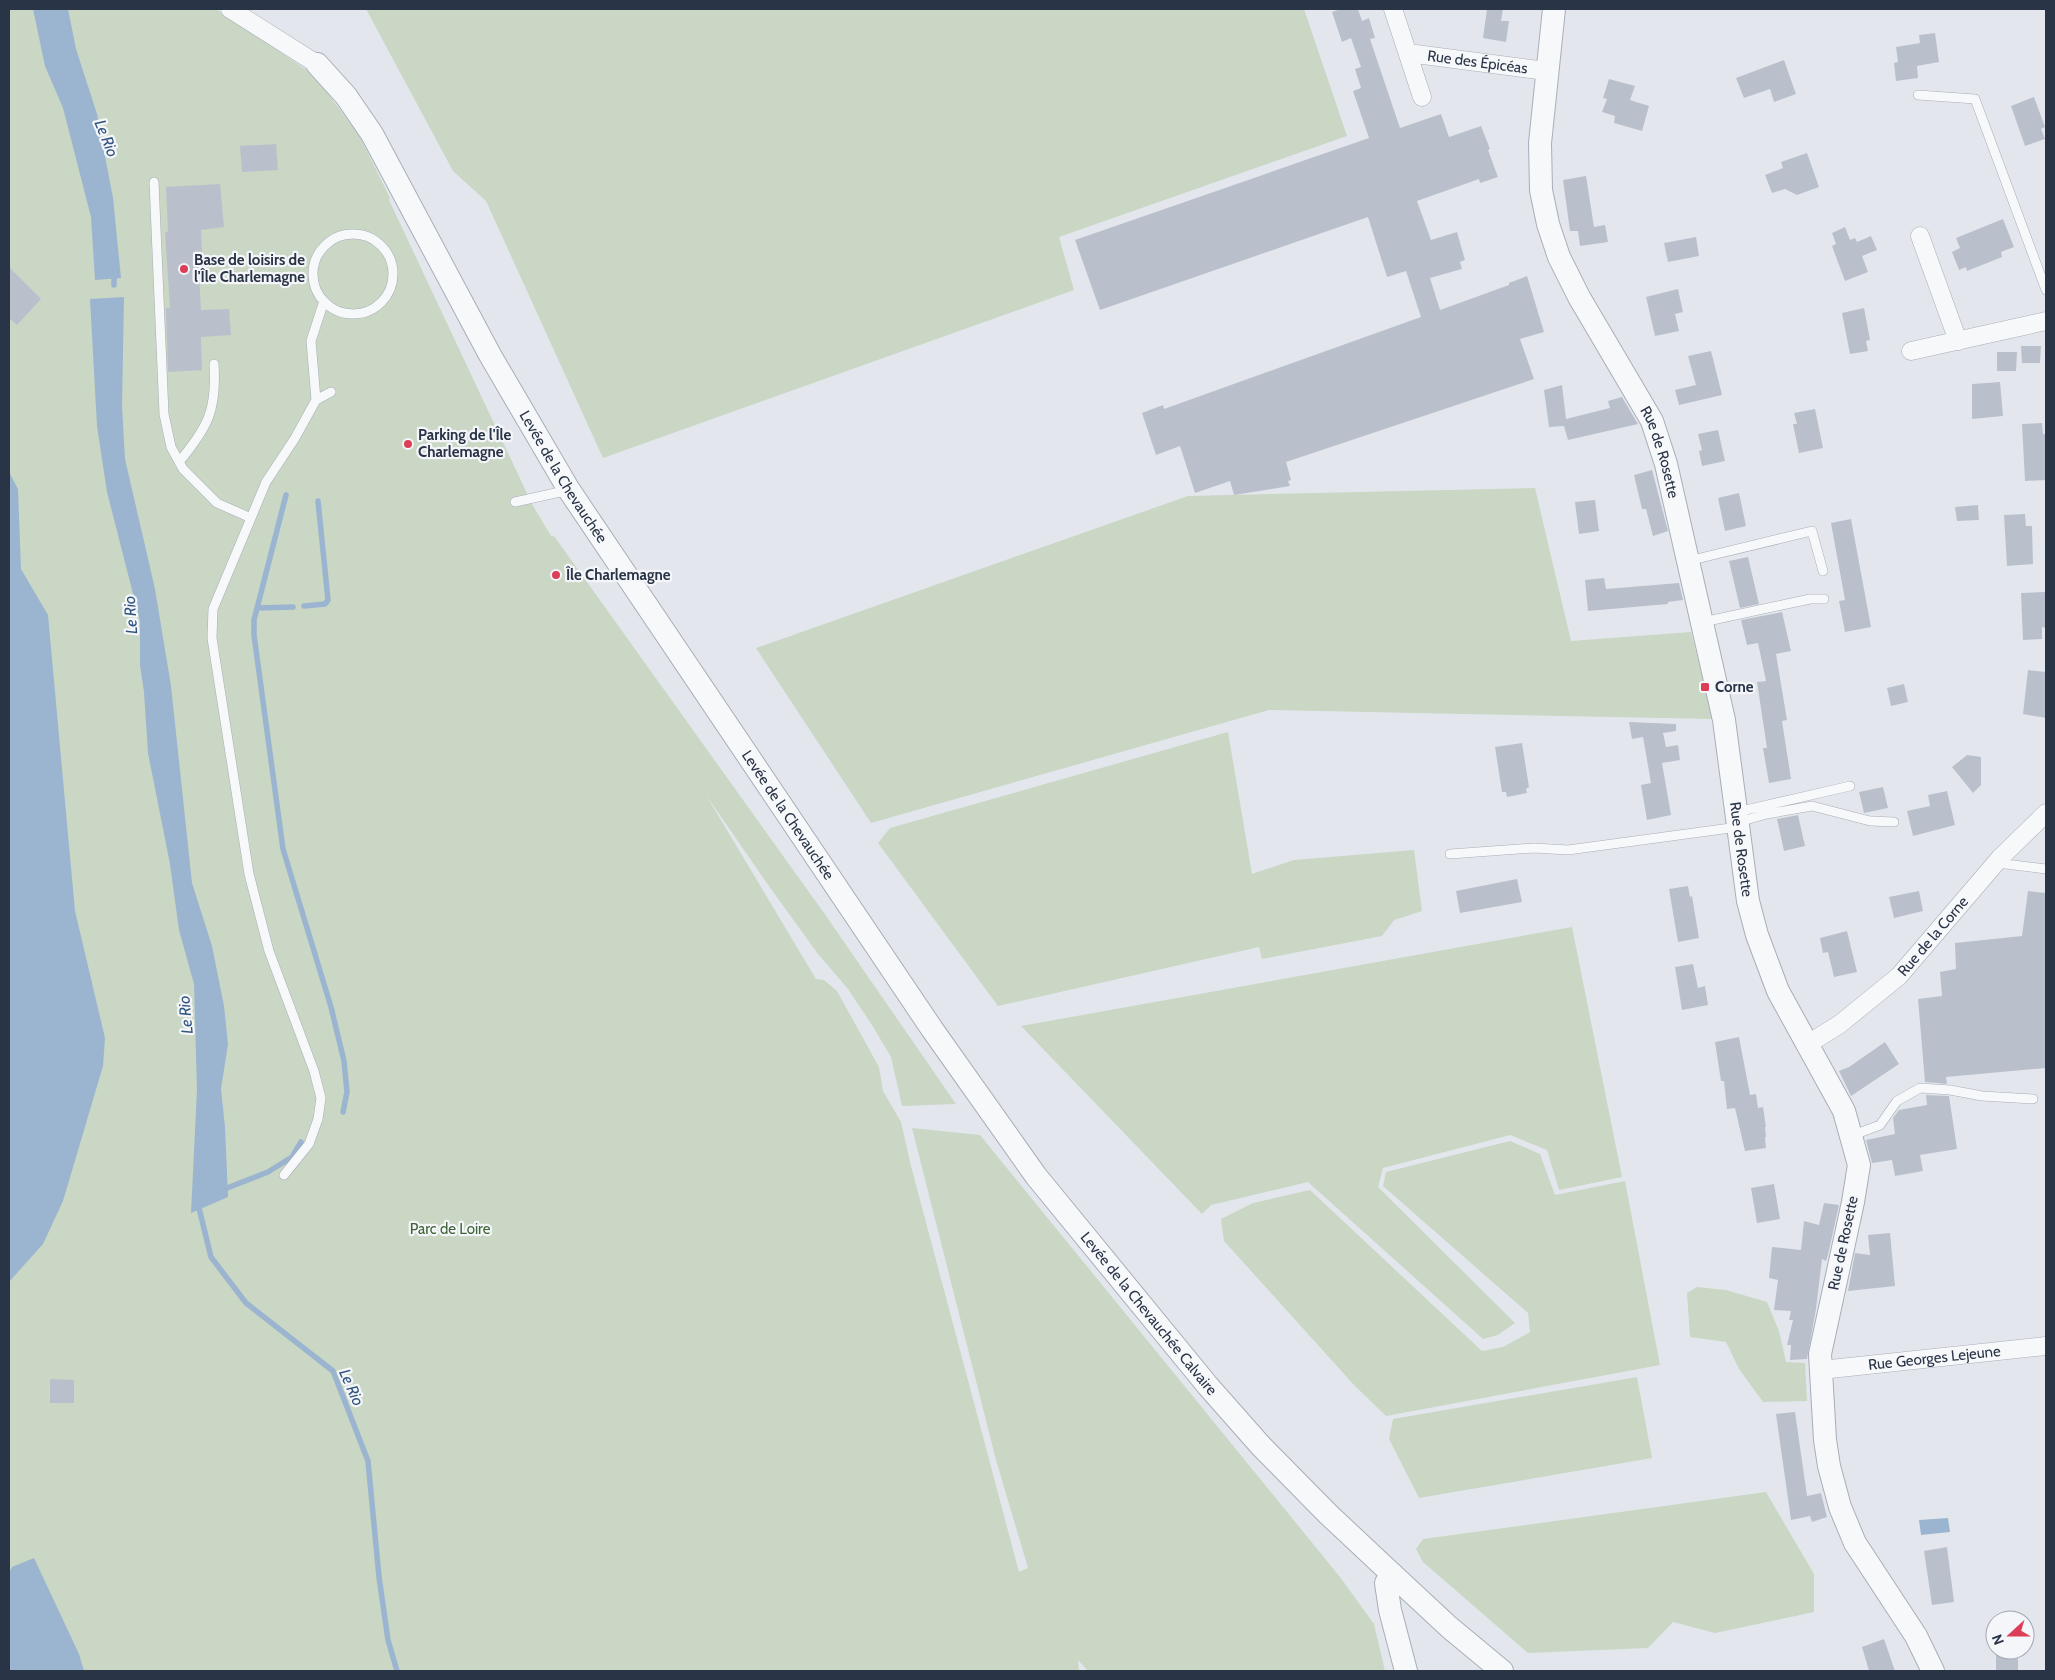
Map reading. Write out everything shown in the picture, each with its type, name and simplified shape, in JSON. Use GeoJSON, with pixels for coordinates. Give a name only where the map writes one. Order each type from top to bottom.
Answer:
{"type":"FeatureCollection","features":[{"type":"Feature","properties":{"kind":"street"},"geometry":{"type":"LineString","coordinates":[[230,9],[317,64]]}},
{"type":"Feature","properties":{"kind":"street","name":"Rue des Épicéas"},"geometry":{"type":"LineString","coordinates":[[1393,9],[1422,97]]}},
{"type":"Feature","properties":{"kind":"street","name":"Rue de Rosette"},"geometry":{"type":"LineString","coordinates":[[1554,9],[1546,71],[1540,143],[1541,190],[1548,224],[1559,257],[1571,281],[1652,421],[1666,464],[1724,720],[1748,901],[1757,935],[1778,991],[1844,1111],[1859,1165],[1853,1202],[1820,1354],[1825,1440],[1829,1466],[1840,1507],[1855,1543],[1916,1636],[1933,1671]]}},
{"type":"Feature","properties":{"kind":"street","name":"Rue des Épicéas"},"geometry":{"type":"LineString","coordinates":[[1408,53],[1546,71]]}},
{"type":"Feature","properties":{"kind":"street","name":"Levée de la Chevauchée"},"geometry":{"type":"LineString","coordinates":[[317,64],[346,96],[372,134],[490,355],[569,490],[932,1029]]}},
{"type":"Feature","properties":{"kind":"street"},"geometry":{"type":"LineString","coordinates":[[1920,236],[1958,341]]}},
{"type":"Feature","properties":{"kind":"street"},"geometry":{"type":"LineString","coordinates":[[1911,351],[2046,321]]}},
{"type":"Feature","properties":{"kind":"street","name":"Rue de la Corne"},"geometry":{"type":"LineString","coordinates":[[1808,1044],[1840,1024],[1899,976],[1997,863],[2046,813]]}},
{"type":"Feature","properties":{"kind":"street","name":"Levée de la Chevauchée Calvaire"},"geometry":{"type":"LineString","coordinates":[[932,1029],[1036,1176],[1208,1386],[1261,1446],[1328,1514],[1392,1574],[1502,1671]]}},
{"type":"Feature","properties":{"kind":"street","name":"Rue Georges Lejeune"},"geometry":{"type":"LineString","coordinates":[[1821,1370],[2046,1346]]}},
{"type":"Feature","properties":{"kind":"street"},"geometry":{"type":"LineString","coordinates":[[1392,1574],[1386,1583],[1390,1610],[1406,1671]]}},
{"type":"Feature","properties":{"kind":"lane"},"geometry":{"type":"LineString","coordinates":[[1918,96],[1975,99],[2046,290]]}},
{"type":"Feature","properties":{"kind":"lane"},"geometry":{"type":"LineString","coordinates":[[154,182],[164,414],[171,447],[179,462],[196,484],[217,503],[251,518]]}},
{"type":"Feature","properties":{"kind":"lane"},"geometry":{"type":"LineString","coordinates":[[316,400],[311,341],[324,301],[314,284],[313,274],[315,262],[320,251],[328,242],[339,236],[351,233],[364,235],[375,240],[385,249],[391,261],[394,274],[391,287],[384,299],[374,308],[362,313],[348,313],[335,309],[324,301]]}},
{"type":"Feature","properties":{"kind":"lane"},"geometry":{"type":"LineString","coordinates":[[179,462],[202,430],[212,410],[216,390],[214,364]]}},
{"type":"Feature","properties":{"kind":"lane"},"geometry":{"type":"LineString","coordinates":[[284,1175],[309,1144],[318,1120],[321,1098],[314,1071],[269,951],[249,874],[212,638],[213,609],[266,482],[295,438],[316,400],[331,392]]}},
{"type":"Feature","properties":{"kind":"lane"},"geometry":{"type":"LineString","coordinates":[[516,502],[569,490]]}},
{"type":"Feature","properties":{"kind":"lane"},"geometry":{"type":"LineString","coordinates":[[1688,561],[1812,531],[1823,571]]}},
{"type":"Feature","properties":{"kind":"lane"},"geometry":{"type":"LineString","coordinates":[[1702,622],[1810,599],[1824,600]]}},
{"type":"Feature","properties":{"kind":"lane"},"geometry":{"type":"LineString","coordinates":[[1738,820],[1850,786]]}},
{"type":"Feature","properties":{"kind":"lane"},"geometry":{"type":"LineString","coordinates":[[1450,854],[1534,848],[1568,850],[1812,806],[1870,821],[1894,822]]}},
{"type":"Feature","properties":{"kind":"lane"},"geometry":{"type":"LineString","coordinates":[[1997,863],[2046,869]]}},
{"type":"Feature","properties":{"kind":"lane"},"geometry":{"type":"LineString","coordinates":[[1851,1136],[1880,1125],[1897,1101],[1920,1088],[1950,1090],[1982,1096],[2033,1099]]}},
{"type":"Feature","properties":{"kind":"green space","name":"Parc de Loire"},"geometry":{"type":"Polygon","coordinates":[[[9,9],[216,9],[314,75],[359,135],[532,504],[551,536],[554,536],[824,913],[956,1104],[902,1106],[891,1057],[872,1025],[848,989],[818,954],[771,889],[706,795],[816,979],[824,980],[837,991],[879,1067],[883,1091],[901,1122],[1019,1572],[1028,1568],[996,1460],[912,1128],[980,1135],[1340,1577],[1374,1624],[1385,1671],[1088,1671],[1078,1660],[1079,1671],[9,1671],[9,9]]]}},
{"type":"Feature","properties":{"kind":"green space"},"geometry":{"type":"Polygon","coordinates":[[[366,9],[1304,9],[1347,136],[1059,237],[1074,290],[603,458],[486,201],[453,171],[366,9]]]}},
{"type":"Feature","properties":{"kind":"green space"},"geometry":{"type":"Polygon","coordinates":[[[1535,488],[1571,641],[1691,632],[1713,719],[1269,710],[871,823],[756,648],[1188,496],[1535,488]]]}},
{"type":"Feature","properties":{"kind":"green space"},"geometry":{"type":"Polygon","coordinates":[[[1228,732],[1252,874],[1294,860],[1414,850],[1422,911],[1394,920],[1382,936],[1262,959],[1259,947],[998,1006],[878,843],[890,828],[1228,732]]]}},
{"type":"Feature","properties":{"kind":"green space"},"geometry":{"type":"Polygon","coordinates":[[[1572,927],[1622,1177],[1559,1190],[1547,1150],[1510,1135],[1383,1168],[1378,1187],[1515,1323],[1498,1335],[1483,1339],[1308,1182],[1211,1205],[1202,1214],[1021,1026],[1572,927]]]}},
{"type":"Feature","properties":{"kind":"green space"},"geometry":{"type":"Polygon","coordinates":[[[1510,1141],[1540,1154],[1555,1195],[1625,1181],[1660,1365],[1386,1416],[1354,1385],[1224,1241],[1221,1219],[1253,1203],[1310,1190],[1482,1351],[1503,1347],[1530,1332],[1528,1313],[1383,1186],[1386,1172],[1510,1141]]]}},
{"type":"Feature","properties":{"kind":"green space"},"geometry":{"type":"Polygon","coordinates":[[[1697,1287],[1726,1290],[1767,1302],[1779,1331],[1786,1362],[1805,1363],[1807,1401],[1763,1402],[1739,1369],[1726,1342],[1690,1337],[1687,1293],[1697,1287]]]}},
{"type":"Feature","properties":{"kind":"green space"},"geometry":{"type":"Polygon","coordinates":[[[1637,1377],[1652,1458],[1419,1498],[1389,1439],[1393,1419],[1637,1377]]]}},
{"type":"Feature","properties":{"kind":"green space"},"geometry":{"type":"Polygon","coordinates":[[[1766,1492],[1814,1574],[1814,1612],[1715,1633],[1673,1622],[1648,1648],[1528,1653],[1423,1562],[1416,1549],[1423,1539],[1766,1492]]]}},
{"type":"Feature","properties":{"kind":"water"},"geometry":{"type":"Polygon","coordinates":[[[33,9],[68,9],[76,49],[97,114],[113,198],[121,278],[95,280],[91,217],[63,108],[45,66],[33,9]]]}},
{"type":"Feature","properties":{"kind":"water"},"geometry":{"type":"Polygon","coordinates":[[[124,297],[122,406],[125,459],[155,589],[171,686],[192,883],[212,946],[224,1006],[228,1044],[221,1089],[225,1127],[228,1197],[191,1213],[197,1090],[194,984],[179,930],[170,864],[148,753],[144,692],[140,665],[140,621],[107,492],[97,426],[90,299],[124,297]]]}},
{"type":"Feature","properties":{"kind":"water"},"geometry":{"type":"Polygon","coordinates":[[[9,472],[18,489],[21,569],[48,615],[75,911],[105,1038],[103,1066],[63,1201],[43,1244],[9,1282],[9,472]]]}},
{"type":"Feature","properties":{"kind":"water"},"geometry":{"type":"Polygon","coordinates":[[[1948,1518],[1950,1532],[1921,1535],[1919,1520],[1948,1518]]]}},
{"type":"Feature","properties":{"kind":"water"},"geometry":{"type":"Polygon","coordinates":[[[34,1558],[79,1654],[84,1671],[9,1671],[9,1573],[12,1567],[34,1558]]]}},
{"type":"Feature","properties":{"kind":"building"},"geometry":{"type":"Polygon","coordinates":[[[1341,9],[1358,9],[1362,21],[1369,18],[1375,38],[1370,39],[1400,128],[1441,114],[1449,137],[1481,126],[1498,177],[1480,183],[1479,179],[1417,201],[1431,240],[1457,232],[1465,260],[1460,262],[1462,269],[1430,278],[1440,310],[1509,285],[1509,283],[1527,276],[1544,332],[1520,339],[1534,379],[1286,462],[1291,480],[1288,481],[1290,486],[1234,495],[1230,481],[1195,493],[1180,446],[1156,455],[1142,413],[1163,405],[1164,409],[1421,317],[1406,271],[1387,277],[1368,217],[1100,310],[1075,240],[1369,138],[1353,91],[1361,88],[1355,69],[1361,67],[1351,38],[1342,42],[1332,12],[1341,9]]]}},
{"type":"Feature","properties":{"kind":"building"},"geometry":{"type":"Polygon","coordinates":[[[1487,9],[1503,9],[1501,21],[1509,21],[1506,42],[1483,38],[1487,9]]]}},
{"type":"Feature","properties":{"kind":"building"},"geometry":{"type":"Polygon","coordinates":[[[1935,33],[1939,62],[1917,66],[1918,78],[1896,81],[1894,63],[1898,62],[1896,47],[1920,43],[1919,35],[1935,33]]]}},
{"type":"Feature","properties":{"kind":"building"},"geometry":{"type":"Polygon","coordinates":[[[1784,60],[1796,94],[1774,102],[1770,89],[1744,98],[1736,78],[1784,60]]]}},
{"type":"Feature","properties":{"kind":"building"},"geometry":{"type":"Polygon","coordinates":[[[1609,79],[1635,86],[1630,100],[1649,106],[1642,131],[1614,123],[1615,116],[1602,112],[1607,99],[1603,98],[1609,79]]]}},
{"type":"Feature","properties":{"kind":"building"},"geometry":{"type":"Polygon","coordinates":[[[2034,97],[2045,127],[2041,129],[2045,139],[2025,146],[2011,106],[2034,97]]]}},
{"type":"Feature","properties":{"kind":"building"},"geometry":{"type":"Polygon","coordinates":[[[276,144],[278,170],[242,172],[240,146],[276,144]]]}},
{"type":"Feature","properties":{"kind":"building"},"geometry":{"type":"Polygon","coordinates":[[[1807,153],[1819,187],[1797,195],[1785,189],[1772,193],[1765,175],[1783,168],[1781,162],[1807,153]]]}},
{"type":"Feature","properties":{"kind":"building"},"geometry":{"type":"Polygon","coordinates":[[[1586,176],[1594,227],[1605,225],[1608,242],[1580,246],[1578,231],[1570,231],[1563,180],[1586,176]]]}},
{"type":"Feature","properties":{"kind":"building"},"geometry":{"type":"Polygon","coordinates":[[[220,184],[224,227],[201,230],[203,275],[199,275],[201,310],[229,309],[231,335],[201,337],[202,370],[168,372],[166,308],[170,308],[165,232],[168,232],[166,187],[220,184]]]}},
{"type":"Feature","properties":{"kind":"building"},"geometry":{"type":"Polygon","coordinates":[[[2003,219],[2014,247],[2001,252],[2002,257],[1967,271],[1966,267],[1959,270],[1952,252],[1960,248],[1956,238],[2003,219]]]}},
{"type":"Feature","properties":{"kind":"building"},"geometry":{"type":"Polygon","coordinates":[[[1845,227],[1850,240],[1855,238],[1857,242],[1871,236],[1877,250],[1862,256],[1868,272],[1845,281],[1832,246],[1836,244],[1832,233],[1845,227]]]}},
{"type":"Feature","properties":{"kind":"building"},"geometry":{"type":"Polygon","coordinates":[[[1696,237],[1699,256],[1668,262],[1664,243],[1696,237]]]}},
{"type":"Feature","properties":{"kind":"building"},"geometry":{"type":"Polygon","coordinates":[[[9,267],[41,299],[17,325],[9,318],[9,267]]]}},
{"type":"Feature","properties":{"kind":"building"},"geometry":{"type":"Polygon","coordinates":[[[1678,289],[1683,312],[1675,314],[1679,331],[1655,336],[1646,297],[1678,289]]]}},
{"type":"Feature","properties":{"kind":"building"},"geometry":{"type":"Polygon","coordinates":[[[1864,308],[1870,340],[1866,341],[1868,351],[1850,354],[1842,313],[1864,308]]]}},
{"type":"Feature","properties":{"kind":"building"},"geometry":{"type":"Polygon","coordinates":[[[2021,346],[2041,346],[2040,363],[2022,363],[2021,346]]]}},
{"type":"Feature","properties":{"kind":"building"},"geometry":{"type":"Polygon","coordinates":[[[1711,351],[1722,395],[1679,405],[1675,390],[1696,385],[1688,356],[1711,351]]]}},
{"type":"Feature","properties":{"kind":"building"},"geometry":{"type":"Polygon","coordinates":[[[1997,352],[2017,352],[2016,371],[1997,371],[1997,352]]]}},
{"type":"Feature","properties":{"kind":"building"},"geometry":{"type":"Polygon","coordinates":[[[2000,382],[2003,416],[1972,419],[1972,384],[2000,382]]]}},
{"type":"Feature","properties":{"kind":"building"},"geometry":{"type":"Polygon","coordinates":[[[1562,385],[1566,419],[1610,408],[1608,401],[1622,397],[1638,424],[1568,440],[1564,426],[1549,427],[1544,390],[1562,385]]]}},
{"type":"Feature","properties":{"kind":"building"},"geometry":{"type":"Polygon","coordinates":[[[1815,409],[1823,448],[1799,453],[1793,424],[1797,424],[1794,413],[1815,409]]]}},
{"type":"Feature","properties":{"kind":"building"},"geometry":{"type":"Polygon","coordinates":[[[2042,423],[2043,434],[2045,434],[2046,480],[2025,481],[2022,424],[2042,423]]]}},
{"type":"Feature","properties":{"kind":"building"},"geometry":{"type":"Polygon","coordinates":[[[1718,430],[1725,461],[1702,466],[1699,451],[1702,450],[1698,434],[1718,430]]]}},
{"type":"Feature","properties":{"kind":"building"},"geometry":{"type":"Polygon","coordinates":[[[1652,470],[1668,531],[1653,536],[1646,509],[1642,509],[1634,475],[1652,470]]]}},
{"type":"Feature","properties":{"kind":"building"},"geometry":{"type":"Polygon","coordinates":[[[1739,493],[1746,526],[1725,531],[1718,498],[1739,493]]]}},
{"type":"Feature","properties":{"kind":"building"},"geometry":{"type":"Polygon","coordinates":[[[1595,500],[1599,531],[1579,534],[1575,502],[1595,500]]]}},
{"type":"Feature","properties":{"kind":"building"},"geometry":{"type":"Polygon","coordinates":[[[1978,505],[1979,520],[1957,521],[1955,507],[1978,505]]]}},
{"type":"Feature","properties":{"kind":"building"},"geometry":{"type":"Polygon","coordinates":[[[2025,514],[2026,526],[2032,526],[2033,564],[2007,566],[2004,515],[2025,514]]]}},
{"type":"Feature","properties":{"kind":"building"},"geometry":{"type":"Polygon","coordinates":[[[1851,519],[1871,627],[1845,632],[1839,601],[1845,600],[1831,523],[1851,519]]]}},
{"type":"Feature","properties":{"kind":"building"},"geometry":{"type":"Polygon","coordinates":[[[1748,557],[1759,604],[1740,608],[1729,561],[1748,557]]]}},
{"type":"Feature","properties":{"kind":"building"},"geometry":{"type":"Polygon","coordinates":[[[1604,578],[1606,589],[1679,583],[1683,600],[1668,602],[1668,604],[1588,611],[1585,580],[1604,578]]]}},
{"type":"Feature","properties":{"kind":"building"},"geometry":{"type":"Polygon","coordinates":[[[2045,592],[2046,628],[2042,627],[2042,639],[2023,640],[2021,593],[2045,592]]]}},
{"type":"Feature","properties":{"kind":"building"},"geometry":{"type":"Polygon","coordinates":[[[1782,612],[1791,651],[1776,654],[1787,720],[1782,721],[1791,779],[1769,783],[1763,748],[1767,748],[1757,682],[1766,681],[1758,643],[1747,645],[1741,620],[1782,612]]]}},
{"type":"Feature","properties":{"kind":"building"},"geometry":{"type":"Polygon","coordinates":[[[2028,670],[2046,672],[2046,718],[2023,714],[2028,670]]]}},
{"type":"Feature","properties":{"kind":"building"},"geometry":{"type":"Polygon","coordinates":[[[1904,684],[1908,702],[1891,706],[1887,688],[1904,684]]]}},
{"type":"Feature","properties":{"kind":"building"},"geometry":{"type":"Polygon","coordinates":[[[1629,722],[1676,724],[1676,731],[1663,733],[1666,747],[1678,745],[1680,760],[1662,763],[1671,815],[1647,820],[1641,785],[1651,783],[1643,737],[1632,739],[1629,722]]]}},
{"type":"Feature","properties":{"kind":"building"},"geometry":{"type":"Polygon","coordinates":[[[1522,743],[1529,787],[1526,789],[1527,793],[1507,797],[1506,792],[1502,792],[1495,747],[1522,743]]]}},
{"type":"Feature","properties":{"kind":"building"},"geometry":{"type":"Polygon","coordinates":[[[1967,755],[1981,757],[1981,785],[1973,793],[1952,767],[1967,755]]]}},
{"type":"Feature","properties":{"kind":"building"},"geometry":{"type":"Polygon","coordinates":[[[1883,787],[1888,808],[1864,813],[1859,792],[1883,787]]]}},
{"type":"Feature","properties":{"kind":"building"},"geometry":{"type":"Polygon","coordinates":[[[1947,791],[1955,825],[1913,836],[1907,811],[1930,806],[1928,795],[1947,791]]]}},
{"type":"Feature","properties":{"kind":"building"},"geometry":{"type":"Polygon","coordinates":[[[1798,815],[1805,846],[1784,851],[1777,819],[1798,815]]]}},
{"type":"Feature","properties":{"kind":"building"},"geometry":{"type":"Polygon","coordinates":[[[1517,879],[1522,902],[1460,913],[1456,891],[1517,879]]]}},
{"type":"Feature","properties":{"kind":"building"},"geometry":{"type":"Polygon","coordinates":[[[1688,886],[1690,897],[1692,896],[1699,938],[1678,942],[1669,889],[1688,886]]]}},
{"type":"Feature","properties":{"kind":"building"},"geometry":{"type":"Polygon","coordinates":[[[1919,891],[1923,911],[1894,918],[1889,897],[1919,891]]]}},
{"type":"Feature","properties":{"kind":"building"},"geometry":{"type":"Polygon","coordinates":[[[2028,891],[2046,893],[2046,1068],[1946,1077],[1947,1084],[1925,1082],[1918,999],[1942,996],[1940,972],[1956,969],[1955,943],[2022,936],[2028,891]]]}},
{"type":"Feature","properties":{"kind":"building"},"geometry":{"type":"Polygon","coordinates":[[[1847,931],[1857,972],[1834,977],[1828,952],[1823,953],[1820,938],[1847,931]]]}},
{"type":"Feature","properties":{"kind":"building"},"geometry":{"type":"Polygon","coordinates":[[[1693,964],[1698,988],[1705,986],[1708,1005],[1682,1010],[1675,967],[1693,964]]]}},
{"type":"Feature","properties":{"kind":"building"},"geometry":{"type":"Polygon","coordinates":[[[1739,1037],[1750,1095],[1756,1094],[1758,1108],[1763,1107],[1766,1127],[1766,1148],[1745,1151],[1735,1108],[1727,1109],[1724,1081],[1721,1081],[1715,1042],[1739,1037]]]}},
{"type":"Feature","properties":{"kind":"building"},"geometry":{"type":"Polygon","coordinates":[[[1885,1042],[1899,1064],[1851,1096],[1839,1071],[1849,1067],[1885,1042]]]}},
{"type":"Feature","properties":{"kind":"building"},"geometry":{"type":"Polygon","coordinates":[[[1926,1095],[1949,1096],[1957,1149],[1920,1155],[1923,1171],[1895,1176],[1892,1160],[1872,1163],[1866,1140],[1895,1134],[1893,1118],[1899,1110],[1927,1105],[1926,1095]]]}},
{"type":"Feature","properties":{"kind":"building"},"geometry":{"type":"Polygon","coordinates":[[[1774,1184],[1780,1219],[1757,1223],[1751,1188],[1774,1184]]]}},
{"type":"Feature","properties":{"kind":"building"},"geometry":{"type":"Polygon","coordinates":[[[1824,1203],[1839,1205],[1828,1255],[1826,1261],[1822,1259],[1807,1359],[1790,1360],[1791,1345],[1787,1345],[1793,1320],[1789,1320],[1791,1311],[1774,1310],[1778,1280],[1769,1278],[1772,1247],[1801,1250],[1804,1221],[1819,1225],[1824,1203]]]}},
{"type":"Feature","properties":{"kind":"building"},"geometry":{"type":"Polygon","coordinates":[[[1890,1233],[1895,1286],[1848,1291],[1855,1253],[1870,1255],[1868,1235],[1890,1233]]]}},
{"type":"Feature","properties":{"kind":"building"},"geometry":{"type":"Polygon","coordinates":[[[50,1379],[74,1380],[74,1403],[50,1403],[50,1379]]]}},
{"type":"Feature","properties":{"kind":"building"},"geometry":{"type":"Polygon","coordinates":[[[1795,1412],[1807,1496],[1821,1493],[1827,1517],[1812,1522],[1810,1516],[1791,1520],[1776,1414],[1795,1412]]]}},
{"type":"Feature","properties":{"kind":"building"},"geometry":{"type":"Polygon","coordinates":[[[1947,1547],[1954,1602],[1932,1605],[1924,1551],[1947,1547]]]}},
{"type":"Feature","properties":{"kind":"building"},"geometry":{"type":"Polygon","coordinates":[[[1884,1639],[1895,1671],[1869,1671],[1862,1647],[1884,1639]]]}},
{"type":"Feature","properties":{"kind":"building"},"geometry":{"type":"Polygon","coordinates":[[[1996,1660],[2018,1660],[2018,1671],[1996,1671],[1996,1660]]]}},
{"type":"Feature","properties":{"kind":"waterway","name":"Le Rio"},"geometry":{"type":"LineString","coordinates":[[114,271],[114,285]]}},
{"type":"Feature","properties":{"kind":"waterway"},"geometry":{"type":"LineString","coordinates":[[286,495],[254,620],[254,635],[283,849],[331,1007],[344,1061],[347,1092],[343,1112]]}},
{"type":"Feature","properties":{"kind":"waterway"},"geometry":{"type":"LineString","coordinates":[[304,606],[325,604],[328,600],[318,501]]}},
{"type":"Feature","properties":{"kind":"waterway"},"geometry":{"type":"LineString","coordinates":[[257,608],[293,607]]}},
{"type":"Feature","properties":{"kind":"waterway"},"geometry":{"type":"LineString","coordinates":[[222,1190],[268,1172],[292,1157],[301,1142]]}},
{"type":"Feature","properties":{"kind":"waterway","name":"Le Rio"},"geometry":{"type":"LineString","coordinates":[[198,1204],[211,1257],[246,1303],[333,1371],[368,1461],[379,1577],[388,1640],[397,1671]]}},
{"type":"Feature","properties":{"kind":"place","name":"Base de loisirs de l'Île Charlemagne"},"geometry":{"type":"Point","coordinates":[184,269]}},
{"type":"Feature","properties":{"kind":"place","name":"Parking de l'Île Charlemagne"},"geometry":{"type":"Point","coordinates":[408,444]}},
{"type":"Feature","properties":{"kind":"place","name":"Île Charlemagne"},"geometry":{"type":"Point","coordinates":[556,575]}},
{"type":"Feature","properties":{"kind":"place","name":"Corne"},"geometry":{"type":"Point","coordinates":[1705,687]}}]}
